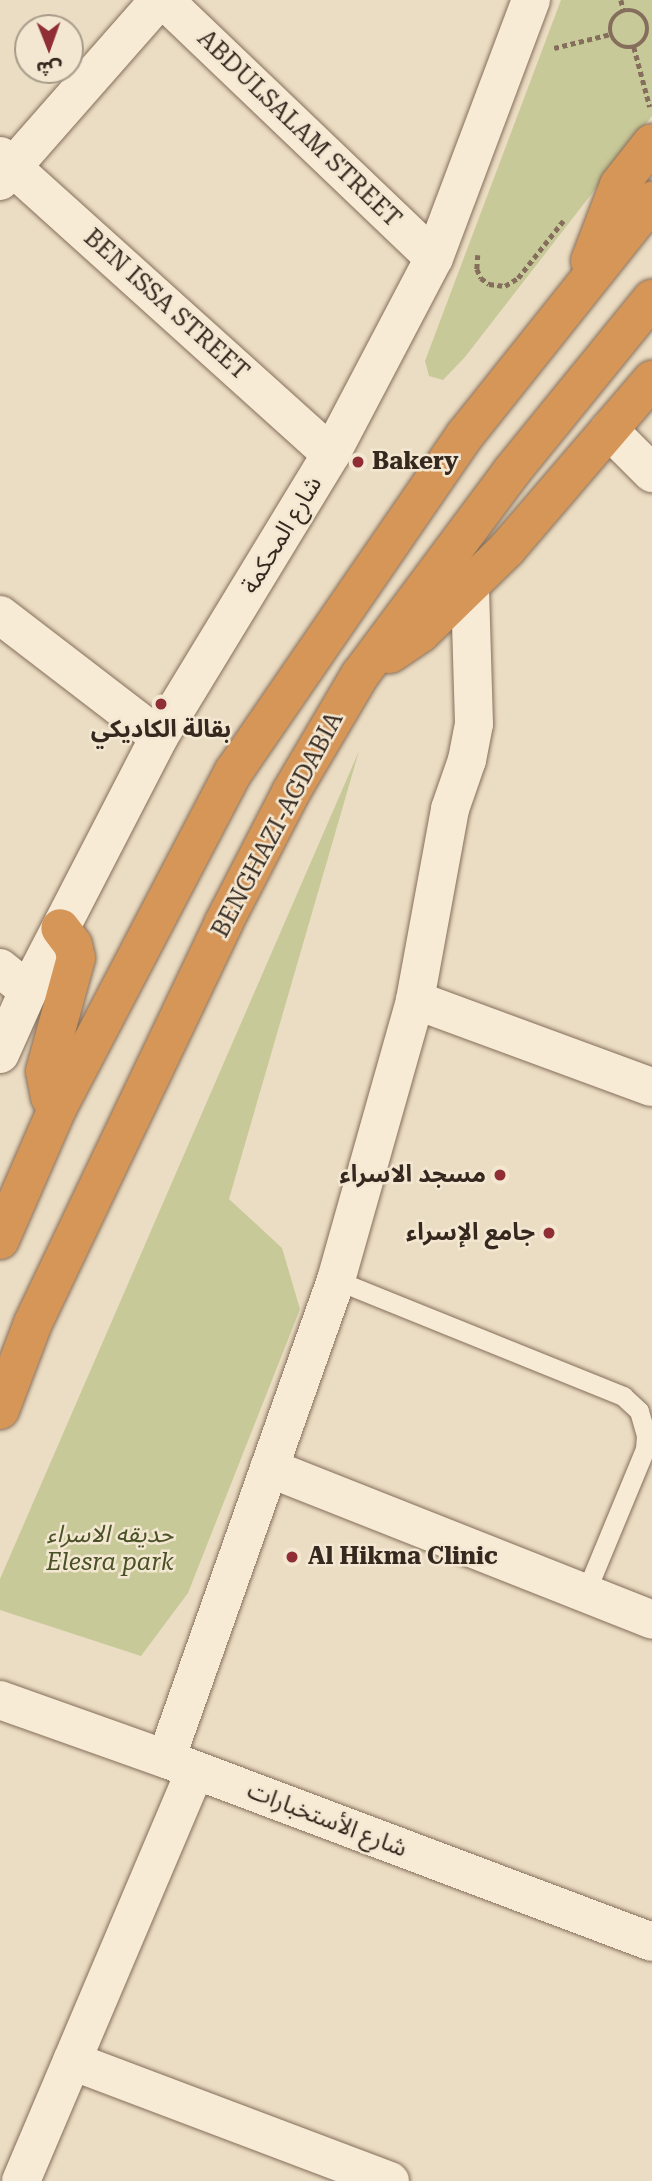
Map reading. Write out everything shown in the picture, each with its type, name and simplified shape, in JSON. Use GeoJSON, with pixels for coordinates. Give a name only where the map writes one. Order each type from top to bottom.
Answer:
{"type":"FeatureCollection","features":[{"type":"Feature","properties":{"kind":"highway"},"geometry":{"type":"LineString","coordinates":[[581,289],[599,230],[619,185],[652,144]]}},
{"type":"Feature","properties":{"kind":"highway"},"geometry":{"type":"LineString","coordinates":[[0,1240],[57,1109],[234,771],[465,435],[652,201]]}},
{"type":"Feature","properties":{"kind":"highway","name":"BENGHAZI-AGDABIA"},"geometry":{"type":"LineString","coordinates":[[0,1410],[33,1324],[224,922],[291,792],[360,675],[512,471],[652,299]]}},
{"type":"Feature","properties":{"kind":"highway"},"geometry":{"type":"LineString","coordinates":[[360,675],[421,633],[470,586],[652,380]]}},
{"type":"Feature","properties":{"kind":"highway"},"geometry":{"type":"LineString","coordinates":[[57,1109],[50,1097],[45,1071],[76,958],[73,945],[60,928]]}},
{"type":"Feature","properties":{"kind":"street"},"geometry":{"type":"LineString","coordinates":[[4,168],[161,0]]}},
{"type":"Feature","properties":{"kind":"street","name":"ABDULSALAM STREET"},"geometry":{"type":"LineString","coordinates":[[161,0],[434,258]]}},
{"type":"Feature","properties":{"kind":"street","name":"شارع المحكمة"},"geometry":{"type":"LineString","coordinates":[[0,1054],[14,980],[60,928],[159,737],[331,454],[434,258],[531,0]]}},
{"type":"Feature","properties":{"kind":"street","name":"BEN ISSA STREET"},"geometry":{"type":"LineString","coordinates":[[4,168],[331,454]]}},
{"type":"Feature","properties":{"kind":"street"},"geometry":{"type":"LineString","coordinates":[[609,430],[652,473]]}},
{"type":"Feature","properties":{"kind":"street"},"geometry":{"type":"LineString","coordinates":[[21,2181],[72,2061],[181,1765],[269,1468],[335,1280],[415,1000],[450,810],[467,760],[474,724],[470,586]]}},
{"type":"Feature","properties":{"kind":"street"},"geometry":{"type":"LineString","coordinates":[[0,615],[159,737]]}},
{"type":"Feature","properties":{"kind":"street"},"geometry":{"type":"LineString","coordinates":[[415,1000],[652,1087]]}},
{"type":"Feature","properties":{"kind":"street"},"geometry":{"type":"LineString","coordinates":[[269,1468],[652,1620]]}},
{"type":"Feature","properties":{"kind":"street","name":"شارع الأستخبارات"},"geometry":{"type":"LineString","coordinates":[[0,1700],[652,1942]]}},
{"type":"Feature","properties":{"kind":"street"},"geometry":{"type":"LineString","coordinates":[[72,2061],[390,2181]]}},
{"type":"Feature","properties":{"kind":"lane"},"geometry":{"type":"LineString","coordinates":[[335,1280],[623,1396],[639,1411],[646,1435],[645,1449],[585,1594]]}},
{"type":"Feature","properties":{"kind":"path"},"geometry":{"type":"LineString","coordinates":[[621,0],[624,11]]}},
{"type":"Feature","properties":{"kind":"path"},"geometry":{"type":"LineString","coordinates":[[624,11],[642,15],[650,23],[648,34],[634,47],[616,43],[611,34],[610,24],[615,16],[624,11]]}},
{"type":"Feature","properties":{"kind":"path"},"geometry":{"type":"LineString","coordinates":[[556,36],[552,48],[611,34]]}},
{"type":"Feature","properties":{"kind":"path"},"geometry":{"type":"LineString","coordinates":[[634,47],[652,108]]}},
{"type":"Feature","properties":{"kind":"path"},"geometry":{"type":"LineString","coordinates":[[482,246],[477,259],[481,278],[489,284],[505,286],[518,278],[568,215]]}},
{"type":"Feature","properties":{"kind":"green space"},"geometry":{"type":"Polygon","coordinates":[[[561,0],[652,0],[652,116],[465,357],[443,380],[429,376],[425,361],[561,0]]]}},
{"type":"Feature","properties":{"kind":"green space","name":"حديقه الاسراء Elesra park"},"geometry":{"type":"Polygon","coordinates":[[[359,751],[229,1199],[282,1248],[300,1309],[188,1593],[141,1656],[0,1610],[0,1579],[359,751]]]}},
{"type":"Feature","properties":{"kind":"place","name":"Bakery"},"geometry":{"type":"Point","coordinates":[358,462]}},
{"type":"Feature","properties":{"kind":"place","name":"بقالة الكاديكي"},"geometry":{"type":"Point","coordinates":[161,704]}},
{"type":"Feature","properties":{"kind":"place","name":"مسجد الاسراء"},"geometry":{"type":"Point","coordinates":[500,1175]}},
{"type":"Feature","properties":{"kind":"place","name":"جامع الإسراء"},"geometry":{"type":"Point","coordinates":[549,1233]}},
{"type":"Feature","properties":{"kind":"place","name":"Al Hikma Clinic"},"geometry":{"type":"Point","coordinates":[292,1557]}}]}
